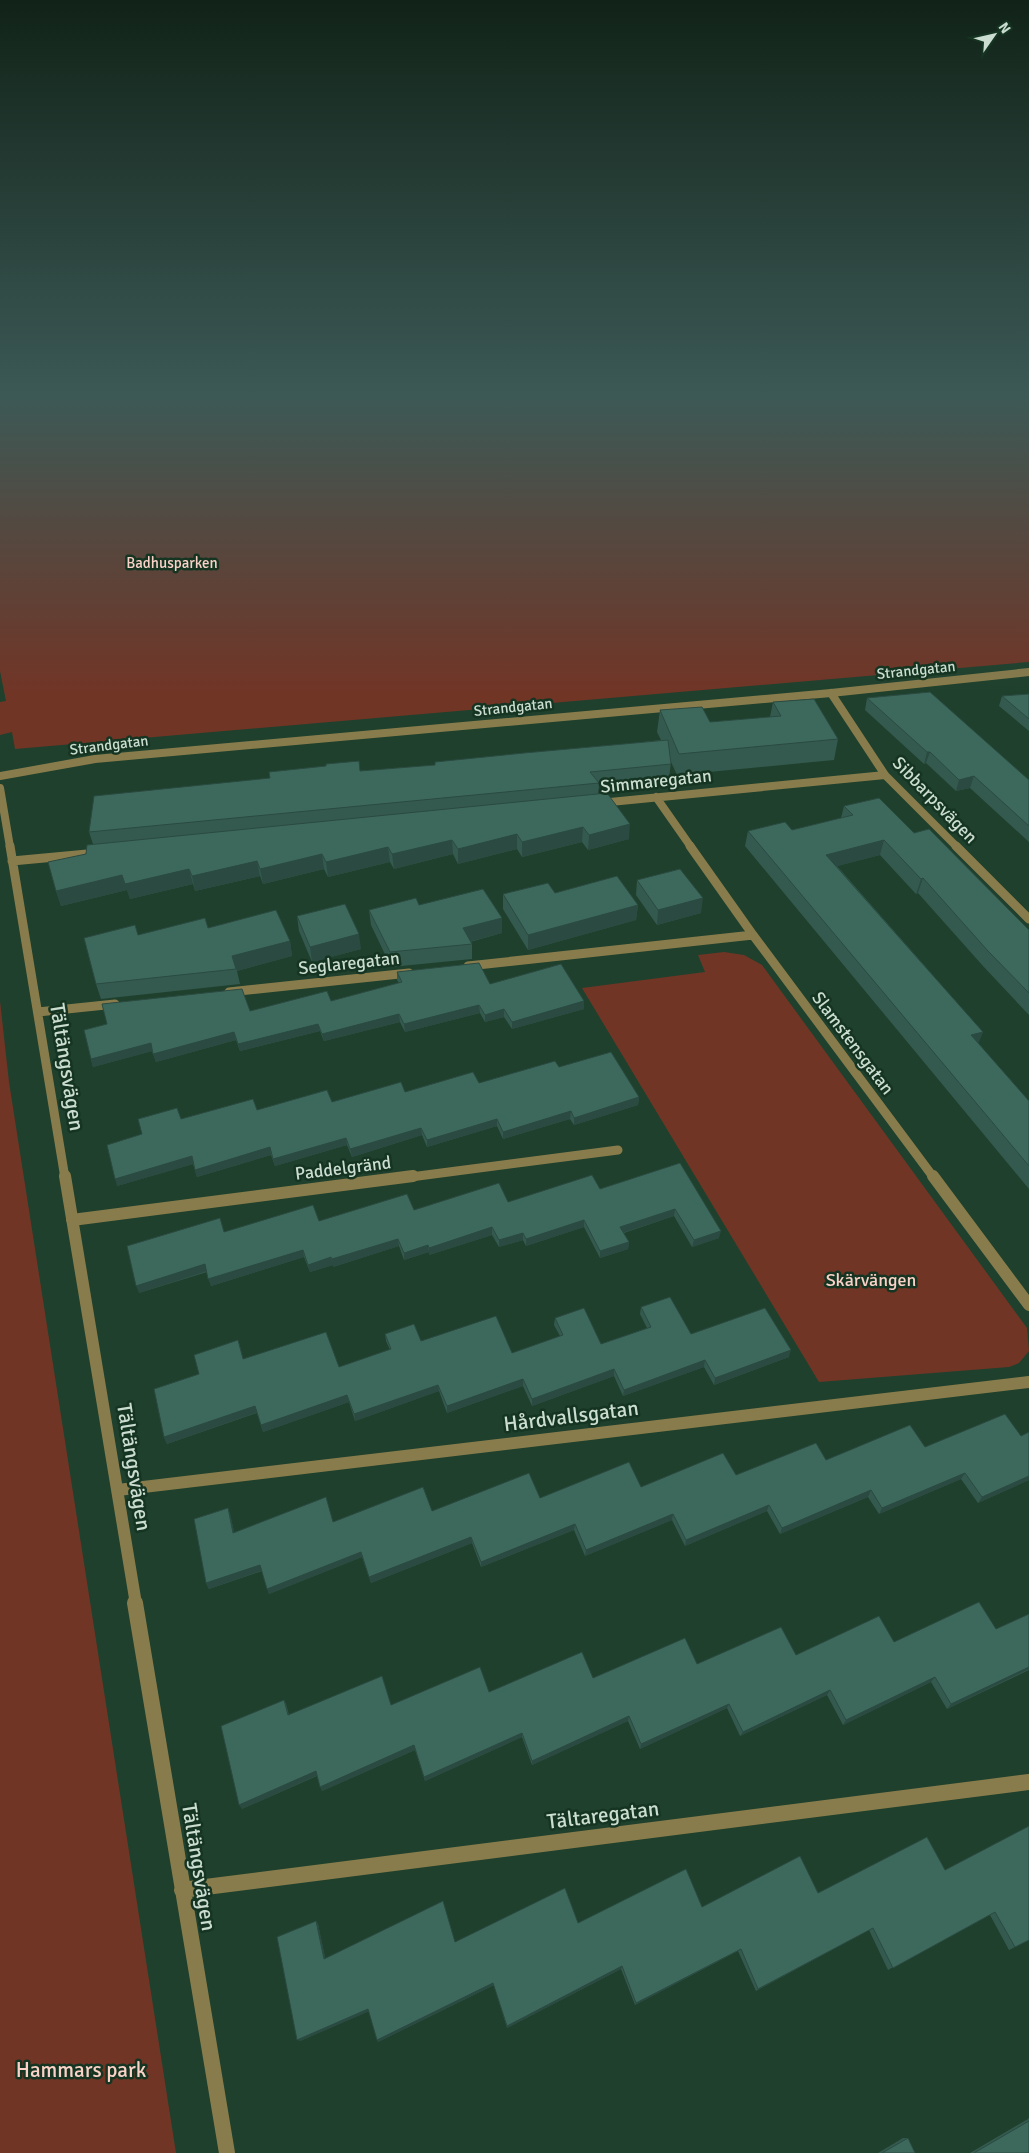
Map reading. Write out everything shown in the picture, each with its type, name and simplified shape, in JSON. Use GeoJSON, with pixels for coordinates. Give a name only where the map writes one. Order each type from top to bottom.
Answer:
{"type":"FeatureCollection","features":[{"type":"Feature","properties":{"kind":"street","name":"Strandgatan"},"geometry":{"type":"LineString","coordinates":[[0,776],[95,759],[831,693],[1029,672]]}},
{"type":"Feature","properties":{"kind":"street","name":"Sibbarpsvägen"},"geometry":{"type":"LineString","coordinates":[[831,693],[885,775],[1029,919]]}},
{"type":"Feature","properties":{"kind":"street","name":"Simmaregatan"},"geometry":{"type":"LineString","coordinates":[[586,804],[885,775]]}},
{"type":"Feature","properties":{"kind":"street","name":"Tältängsvägen"},"geometry":{"type":"LineString","coordinates":[[0,788],[227,2153]]}},
{"type":"Feature","properties":{"kind":"street","name":"Slamstensgatan"},"geometry":{"type":"LineString","coordinates":[[656,797],[752,936],[1029,1305]]}},
{"type":"Feature","properties":{"kind":"street"},"geometry":{"type":"LineString","coordinates":[[12,861],[111,851]]}},
{"type":"Feature","properties":{"kind":"street"},"geometry":{"type":"LineString","coordinates":[[461,967],[752,936]]}},
{"type":"Feature","properties":{"kind":"street","name":"Seglaregatan"},"geometry":{"type":"LineString","coordinates":[[215,993],[421,971]]}},
{"type":"Feature","properties":{"kind":"street"},"geometry":{"type":"LineString","coordinates":[[38,1012],[126,1003]]}},
{"type":"Feature","properties":{"kind":"street","name":"Paddelgränd"},"geometry":{"type":"LineString","coordinates":[[72,1220],[618,1150]]}},
{"type":"Feature","properties":{"kind":"street","name":"Hårdvallsgatan"},"geometry":{"type":"LineString","coordinates":[[118,1490],[1029,1382]]}},
{"type":"Feature","properties":{"kind":"street","name":"Tältaregatan"},"geometry":{"type":"LineString","coordinates":[[182,1890],[1029,1782]]}},
{"type":"Feature","properties":{"kind":"green space","name":"Badhusparken"},"geometry":{"type":"Polygon","coordinates":[[[0,492],[1029,492],[1029,662],[15,749],[12,732],[0,735],[0,702],[6,701],[0,671],[0,492]]]}},
{"type":"Feature","properties":{"kind":"green space","name":"Skärvängen"},"geometry":{"type":"Polygon","coordinates":[[[724,952],[744,955],[762,965],[1027,1328],[1029,1351],[1019,1363],[1009,1367],[819,1382],[582,988],[705,972],[698,955],[724,952]]]}},
{"type":"Feature","properties":{"kind":"green space","name":"Hammars park"},"geometry":{"type":"Polygon","coordinates":[[[0,1001],[9,1082],[176,2153],[0,2153],[0,1001]]]}},
{"type":"Feature","properties":{"kind":"building"},"geometry":{"type":"Polygon","coordinates":[[[930,692],[1029,780],[1029,826],[974,776],[959,780],[930,752],[927,752],[867,698],[930,692]]]}},
{"type":"Feature","properties":{"kind":"building"},"geometry":{"type":"Polygon","coordinates":[[[1029,694],[1029,719],[1002,696],[1029,694]]]}},
{"type":"Feature","properties":{"kind":"building"},"geometry":{"type":"Polygon","coordinates":[[[814,699],[838,739],[679,754],[660,710],[702,707],[710,722],[781,716],[773,702],[814,699]]]}},
{"type":"Feature","properties":{"kind":"building"},"geometry":{"type":"Polygon","coordinates":[[[668,740],[671,764],[590,772],[599,783],[89,832],[94,796],[270,778],[269,772],[326,766],[326,764],[359,761],[360,771],[435,765],[435,762],[668,740]]]}},
{"type":"Feature","properties":{"kind":"building"},"geometry":{"type":"Polygon","coordinates":[[[607,793],[630,824],[589,835],[583,827],[522,842],[517,834],[458,849],[452,840],[392,854],[388,847],[326,862],[322,854],[260,869],[257,861],[192,876],[189,869],[125,884],[122,875],[56,891],[48,862],[86,854],[87,845],[607,793]]]}},
{"type":"Feature","properties":{"kind":"building"},"geometry":{"type":"Polygon","coordinates":[[[879,798],[914,833],[929,829],[1029,930],[1029,993],[988,951],[923,878],[921,879],[884,840],[826,855],[983,1032],[971,1035],[1029,1101],[1029,1166],[748,831],[785,822],[792,830],[853,815],[844,806],[879,798]]]}},
{"type":"Feature","properties":{"kind":"building"},"geometry":{"type":"Polygon","coordinates":[[[680,869],[703,898],[658,910],[637,880],[680,869]]]}},
{"type":"Feature","properties":{"kind":"building"},"geometry":{"type":"Polygon","coordinates":[[[617,876],[638,905],[528,935],[503,894],[548,883],[555,893],[617,876]]]}},
{"type":"Feature","properties":{"kind":"building"},"geometry":{"type":"Polygon","coordinates":[[[483,889],[502,918],[463,928],[472,944],[390,952],[369,910],[416,898],[419,905],[483,889]]]}},
{"type":"Feature","properties":{"kind":"building"},"geometry":{"type":"Polygon","coordinates":[[[345,904],[359,934],[310,947],[297,916],[345,904]]]}},
{"type":"Feature","properties":{"kind":"building"},"geometry":{"type":"Polygon","coordinates":[[[276,910],[290,941],[232,956],[236,969],[96,984],[84,938],[135,925],[138,935],[205,918],[208,928],[276,910]]]}},
{"type":"Feature","properties":{"kind":"building"},"geometry":{"type":"Polygon","coordinates":[[[479,963],[490,984],[561,964],[584,1001],[512,1022],[504,1009],[485,1015],[479,1005],[404,1024],[399,1014],[322,1034],[318,1024],[238,1044],[234,1032],[153,1054],[151,1043],[91,1059],[84,1030],[107,1024],[102,1004],[242,989],[250,1011],[327,991],[331,1001],[402,982],[397,972],[479,963]]]}},
{"type":"Feature","properties":{"kind":"building"},"geometry":{"type":"Polygon","coordinates":[[[611,1052],[639,1097],[574,1118],[571,1111],[503,1132],[497,1119],[427,1140],[421,1128],[350,1149],[346,1138],[273,1159],[270,1147],[195,1170],[192,1156],[115,1179],[107,1145],[142,1134],[138,1119],[177,1108],[181,1119],[253,1099],[257,1110],[327,1090],[332,1102],[401,1082],[405,1092],[473,1072],[479,1083],[555,1061],[559,1067],[611,1052]]]}},
{"type":"Feature","properties":{"kind":"building"},"geometry":{"type":"Polygon","coordinates":[[[680,1163],[721,1231],[694,1240],[675,1209],[620,1227],[629,1242],[600,1251],[584,1220],[526,1239],[523,1233],[499,1240],[492,1227],[429,1248],[428,1245],[404,1253],[398,1239],[308,1265],[303,1250],[208,1279],[205,1264],[136,1286],[127,1246],[220,1218],[224,1232],[313,1205],[319,1221],[407,1194],[414,1210],[499,1183],[508,1202],[592,1175],[600,1189],[680,1163]]]}},
{"type":"Feature","properties":{"kind":"building"},"geometry":{"type":"Polygon","coordinates":[[[670,1297],[691,1334],[765,1308],[791,1350],[715,1378],[705,1360],[624,1390],[614,1369],[532,1399],[523,1379],[447,1406],[438,1385],[354,1414],[347,1395],[261,1425],[255,1406],[164,1437],[154,1389],[199,1374],[194,1355],[238,1340],[243,1359],[326,1332],[339,1367],[391,1349],[385,1334],[414,1324],[421,1341],[496,1316],[512,1353],[563,1335],[555,1318],[584,1308],[601,1344],[651,1327],[641,1307],[670,1297]]]}},
{"type":"Feature","properties":{"kind":"building"},"geometry":{"type":"Polygon","coordinates":[[[1005,1414],[1021,1436],[1029,1432],[1029,1476],[982,1497],[965,1473],[882,1508],[871,1490],[782,1528],[769,1505],[686,1540],[673,1514],[586,1550],[575,1524],[481,1562],[471,1537],[369,1577],[361,1552],[267,1589],[260,1565],[206,1583],[194,1519],[228,1508],[233,1533],[326,1497],[333,1522],[423,1487],[432,1511],[529,1473],[540,1498],[629,1462],[641,1487],[723,1453],[736,1475],[816,1443],[826,1460],[910,1425],[925,1447],[1005,1414]]]}},
{"type":"Feature","properties":{"kind":"building"},"geometry":{"type":"Polygon","coordinates":[[[979,1602],[996,1629],[1029,1614],[1029,1667],[951,1704],[935,1677],[846,1720],[830,1690],[743,1732],[729,1704],[641,1744],[629,1716],[532,1761],[522,1733],[424,1777],[414,1745],[320,1787],[316,1771],[239,1805],[221,1726],[284,1700],[288,1715],[382,1676],[391,1705],[480,1667],[489,1692],[582,1652],[593,1678],[685,1638],[697,1664],[781,1627],[796,1655],[879,1616],[894,1642],[979,1602]]]}},
{"type":"Feature","properties":{"kind":"building"},"geometry":{"type":"Polygon","coordinates":[[[1029,1826],[1029,1940],[1015,1947],[995,1912],[893,1968],[873,1928],[758,1989],[741,1949],[636,2003],[622,1966],[507,2026],[493,1983],[377,2040],[368,2009],[297,2040],[277,1937],[316,1921],[324,1959],[443,1901],[455,1942],[565,1888],[578,1923],[686,1869],[702,1907],[800,1856],[818,1893],[927,1837],[945,1870],[1029,1826]]]}},
{"type":"Feature","properties":{"kind":"building"},"geometry":{"type":"Polygon","coordinates":[[[1029,2121],[1029,2153],[974,2153],[1029,2121]]]}},
{"type":"Feature","properties":{"kind":"building"},"geometry":{"type":"Polygon","coordinates":[[[908,2138],[915,2153],[882,2153],[908,2138]]]}}]}
